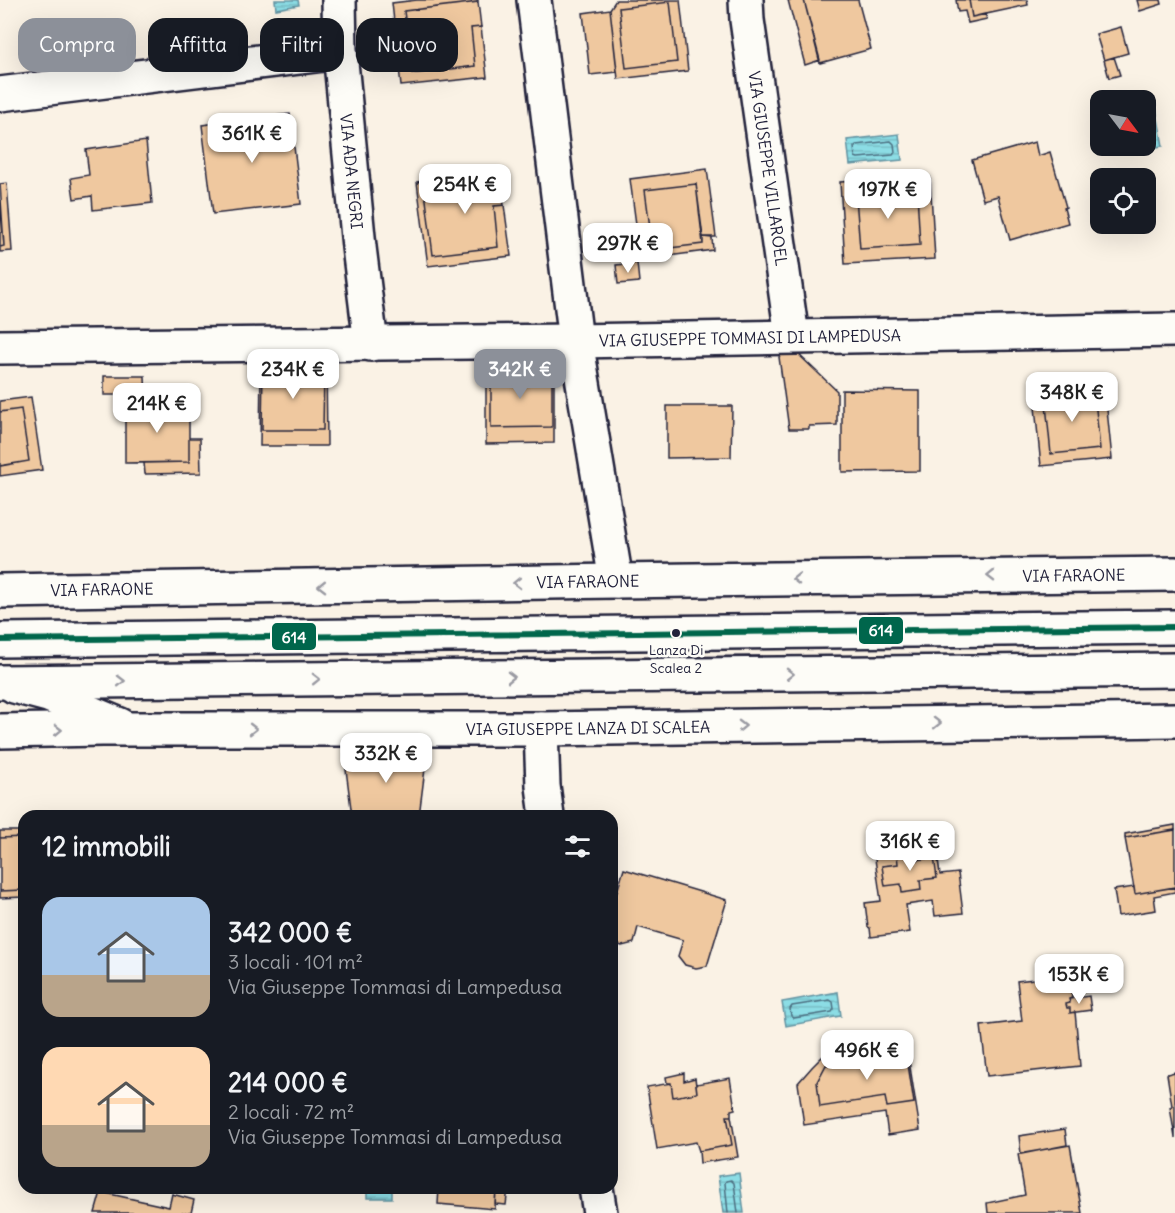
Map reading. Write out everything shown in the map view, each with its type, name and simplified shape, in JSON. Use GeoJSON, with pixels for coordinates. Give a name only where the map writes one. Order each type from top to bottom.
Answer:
{"type":"FeatureCollection","features":[{"type":"Feature","properties":{"kind":"street","name":"VIA ADA NEGRI"},"geometry":{"type":"LineString","coordinates":[[339,0],[339,18]]}},
{"type":"Feature","properties":{"kind":"street"},"geometry":{"type":"LineString","coordinates":[[534,0],[576,341],[616,581]]}},
{"type":"Feature","properties":{"kind":"street","name":"VIA GIUSEPPE VILLAROEL"},"geometry":{"type":"LineString","coordinates":[[746,0],[792,336]]}},
{"type":"Feature","properties":{"kind":"street"},"geometry":{"type":"LineString","coordinates":[[0,94],[260,62]]}},
{"type":"Feature","properties":{"kind":"street","name":"VIA ADA NEGRI"},"geometry":{"type":"LineString","coordinates":[[342,72],[371,344]]}},
{"type":"Feature","properties":{"kind":"street","name":"VIA GIUSEPPE TOMMASI DI LAMPEDUSA"},"geometry":{"type":"LineString","coordinates":[[0,347],[371,344],[1175,330]]}},
{"type":"Feature","properties":{"kind":"street","name":"VIA FARAONE"},"geometry":{"type":"LineString","coordinates":[[0,591],[1175,574]]}},
{"type":"Feature","properties":{"kind":"street"},"geometry":{"type":"LineString","coordinates":[[0,640],[1175,627]]}},
{"type":"Feature","properties":{"kind":"street"},"geometry":{"type":"LineString","coordinates":[[0,683],[1175,670]]}},
{"type":"Feature","properties":{"kind":"street"},"geometry":{"type":"LineString","coordinates":[[0,683],[48,695],[117,724],[147,729]]}},
{"type":"Feature","properties":{"kind":"street","name":"VIA GIUSEPPE LANZA DI SCALEA"},"geometry":{"type":"LineString","coordinates":[[0,731],[541,729],[1175,720]]}},
{"type":"Feature","properties":{"kind":"street"},"geometry":{"type":"LineString","coordinates":[[541,729],[546,810]]}},
{"type":"Feature","properties":{"kind":"street"},"geometry":{"type":"LineString","coordinates":[[597,1194],[600,1213]]}},
{"type":"Feature","properties":{"kind":"water"},"geometry":{"type":"Polygon","coordinates":[[[275,0],[298,0],[299,5],[276,9],[275,0]]]}},
{"type":"Feature","properties":{"kind":"water"},"geometry":{"type":"Polygon","coordinates":[[[1156,108],[1163,146],[1156,147],[1156,108]]]}},
{"type":"Feature","properties":{"kind":"water"},"geometry":{"type":"Polygon","coordinates":[[[899,134],[902,160],[850,165],[847,140],[899,134]]]}},
{"type":"Feature","properties":{"kind":"water"},"geometry":{"type":"Polygon","coordinates":[[[838,992],[841,1016],[786,1026],[782,1002],[838,992]]]}},
{"type":"Feature","properties":{"kind":"water"},"geometry":{"type":"Polygon","coordinates":[[[739,1173],[744,1213],[723,1213],[718,1176],[739,1173]]]}},
{"type":"Feature","properties":{"kind":"water"},"geometry":{"type":"Polygon","coordinates":[[[367,1194],[392,1194],[392,1198],[367,1198],[367,1194]]]}},
{"type":"Feature","properties":{"kind":"building"},"geometry":{"type":"Polygon","coordinates":[[[417,0],[478,0],[478,2],[404,11],[405,18],[394,18],[392,3],[417,0]]]}},
{"type":"Feature","properties":{"kind":"building"},"geometry":{"type":"Polygon","coordinates":[[[616,0],[680,0],[688,71],[618,79],[610,9],[616,0]],[[670,2],[619,8],[626,68],[677,62],[670,2]]]}},
{"type":"Feature","properties":{"kind":"building"},"geometry":{"type":"Polygon","coordinates":[[[788,0],[804,0],[820,60],[805,65],[788,0]]]}},
{"type":"Feature","properties":{"kind":"building"},"geometry":{"type":"Polygon","coordinates":[[[804,0],[858,0],[871,49],[820,63],[804,0]]]}},
{"type":"Feature","properties":{"kind":"building"},"geometry":{"type":"Polygon","coordinates":[[[956,0],[969,0],[972,17],[985,14],[987,19],[968,23],[965,11],[958,12],[956,0]]]}},
{"type":"Feature","properties":{"kind":"building"},"geometry":{"type":"Polygon","coordinates":[[[969,0],[1027,0],[1028,5],[972,17],[969,0]]]}},
{"type":"Feature","properties":{"kind":"building"},"geometry":{"type":"Polygon","coordinates":[[[1137,0],[1161,0],[1162,4],[1140,11],[1137,0]]]}},
{"type":"Feature","properties":{"kind":"building"},"geometry":{"type":"Polygon","coordinates":[[[478,2],[481,27],[471,28],[475,66],[458,68],[458,18],[405,18],[404,11],[478,2]]]}},
{"type":"Feature","properties":{"kind":"building"},"geometry":{"type":"Polygon","coordinates":[[[670,2],[677,62],[626,68],[619,8],[670,2]]]}},
{"type":"Feature","properties":{"kind":"building"},"geometry":{"type":"Polygon","coordinates":[[[610,9],[617,72],[590,75],[583,13],[610,9]]]}},
{"type":"Feature","properties":{"kind":"building"},"geometry":{"type":"Polygon","coordinates":[[[481,27],[487,77],[401,86],[399,72],[412,72],[412,74],[458,72],[458,68],[475,66],[471,28],[481,27]]]}},
{"type":"Feature","properties":{"kind":"building"},"geometry":{"type":"Polygon","coordinates":[[[1121,27],[1128,53],[1104,60],[1096,34],[1121,27]]]}},
{"type":"Feature","properties":{"kind":"building"},"geometry":{"type":"Polygon","coordinates":[[[1114,57],[1120,75],[1109,78],[1104,60],[1114,57]]]}},
{"type":"Feature","properties":{"kind":"building"},"geometry":{"type":"Polygon","coordinates":[[[290,114],[301,204],[213,214],[202,125],[290,114]]]}},
{"type":"Feature","properties":{"kind":"building"},"geometry":{"type":"Polygon","coordinates":[[[146,141],[152,203],[93,210],[92,196],[74,199],[71,178],[89,175],[86,150],[146,141]]]}},
{"type":"Feature","properties":{"kind":"building"},"geometry":{"type":"Polygon","coordinates":[[[1035,142],[1038,156],[1050,152],[1066,207],[1064,208],[1068,223],[1010,240],[998,196],[983,200],[972,160],[1035,142]]]}},
{"type":"Feature","properties":{"kind":"building"},"geometry":{"type":"Polygon","coordinates":[[[707,169],[716,237],[703,237],[696,184],[645,190],[652,243],[639,247],[630,179],[707,169]]]}},
{"type":"Feature","properties":{"kind":"building"},"geometry":{"type":"Polygon","coordinates":[[[500,172],[504,205],[494,206],[498,247],[433,255],[425,192],[464,186],[463,176],[500,172]]]}},
{"type":"Feature","properties":{"kind":"building"},"geometry":{"type":"Polygon","coordinates":[[[463,176],[464,186],[425,192],[433,255],[498,247],[494,206],[504,205],[511,256],[428,266],[417,182],[463,176]]]}},
{"type":"Feature","properties":{"kind":"building"},"geometry":{"type":"Polygon","coordinates":[[[930,177],[935,259],[845,264],[840,182],[930,177]],[[917,193],[856,197],[860,249],[920,245],[917,193]]]}},
{"type":"Feature","properties":{"kind":"building"},"geometry":{"type":"Polygon","coordinates":[[[7,183],[12,251],[0,252],[0,247],[4,246],[0,184],[7,183]]]}},
{"type":"Feature","properties":{"kind":"building"},"geometry":{"type":"Polygon","coordinates":[[[696,184],[703,244],[653,250],[645,190],[696,184]]]}},
{"type":"Feature","properties":{"kind":"building"},"geometry":{"type":"Polygon","coordinates":[[[917,193],[920,245],[860,249],[856,197],[917,193]]]}},
{"type":"Feature","properties":{"kind":"building"},"geometry":{"type":"Polygon","coordinates":[[[0,200],[4,246],[0,247],[0,200]]]}},
{"type":"Feature","properties":{"kind":"building"},"geometry":{"type":"Polygon","coordinates":[[[703,237],[712,238],[713,250],[646,259],[644,246],[652,243],[653,250],[703,244],[703,237]]]}},
{"type":"Feature","properties":{"kind":"building"},"geometry":{"type":"Polygon","coordinates":[[[637,263],[639,282],[618,284],[616,265],[637,263]]]}},
{"type":"Feature","properties":{"kind":"building"},"geometry":{"type":"Polygon","coordinates":[[[785,352],[796,352],[837,391],[837,425],[789,429],[779,357],[785,352]]]}},
{"type":"Feature","properties":{"kind":"building"},"geometry":{"type":"Polygon","coordinates":[[[554,355],[554,443],[486,444],[486,356],[554,355]],[[491,374],[491,428],[552,427],[552,374],[491,374]]]}},
{"type":"Feature","properties":{"kind":"building"},"geometry":{"type":"Polygon","coordinates":[[[273,357],[326,358],[327,446],[260,446],[261,363],[273,363],[273,357]],[[263,370],[262,430],[323,430],[324,371],[263,370]]]}},
{"type":"Feature","properties":{"kind":"building"},"geometry":{"type":"Polygon","coordinates":[[[263,370],[324,371],[323,430],[262,430],[263,370]]]}},
{"type":"Feature","properties":{"kind":"building"},"geometry":{"type":"Polygon","coordinates":[[[491,374],[552,374],[552,427],[491,428],[491,374]]]}},
{"type":"Feature","properties":{"kind":"building"},"geometry":{"type":"Polygon","coordinates":[[[104,376],[145,376],[146,406],[127,406],[127,395],[104,395],[104,376]]]}},
{"type":"Feature","properties":{"kind":"building"},"geometry":{"type":"Polygon","coordinates":[[[1104,380],[1112,459],[1041,466],[1033,387],[1104,380]],[[1094,390],[1045,395],[1051,454],[1100,449],[1094,390]]]}},
{"type":"Feature","properties":{"kind":"building"},"geometry":{"type":"Polygon","coordinates":[[[842,390],[920,391],[920,471],[842,472],[842,390]]]}},
{"type":"Feature","properties":{"kind":"building"},"geometry":{"type":"Polygon","coordinates":[[[1094,390],[1100,449],[1051,454],[1045,395],[1094,390]]]}},
{"type":"Feature","properties":{"kind":"building"},"geometry":{"type":"Polygon","coordinates":[[[31,397],[42,470],[0,476],[0,466],[29,461],[21,409],[0,412],[0,401],[31,397]]]}},
{"type":"Feature","properties":{"kind":"building"},"geometry":{"type":"Polygon","coordinates":[[[189,405],[189,462],[125,463],[125,406],[189,405]]]}},
{"type":"Feature","properties":{"kind":"building"},"geometry":{"type":"Polygon","coordinates":[[[667,406],[732,406],[731,457],[667,458],[667,406]]]}},
{"type":"Feature","properties":{"kind":"building"},"geometry":{"type":"Polygon","coordinates":[[[21,409],[29,461],[0,466],[0,412],[21,409]]]}},
{"type":"Feature","properties":{"kind":"building"},"geometry":{"type":"Polygon","coordinates":[[[189,438],[200,438],[201,473],[145,474],[144,463],[189,462],[189,438]]]}},
{"type":"Feature","properties":{"kind":"building"},"geometry":{"type":"Polygon","coordinates":[[[427,753],[420,810],[351,810],[344,754],[427,753]]]}},
{"type":"Feature","properties":{"kind":"building"},"geometry":{"type":"Polygon","coordinates":[[[1175,825],[1175,830],[1125,838],[1125,834],[1175,825]]]}},
{"type":"Feature","properties":{"kind":"building"},"geometry":{"type":"Polygon","coordinates":[[[1175,830],[1175,887],[1135,894],[1125,838],[1175,830]]]}},
{"type":"Feature","properties":{"kind":"building"},"geometry":{"type":"Polygon","coordinates":[[[0,831],[18,831],[18,837],[0,838],[0,831]]]}},
{"type":"Feature","properties":{"kind":"building"},"geometry":{"type":"Polygon","coordinates":[[[18,837],[18,890],[0,891],[0,838],[18,837]]]}},
{"type":"Feature","properties":{"kind":"building"},"geometry":{"type":"Polygon","coordinates":[[[935,837],[940,875],[958,873],[963,913],[935,916],[933,901],[906,905],[910,932],[871,937],[865,903],[881,901],[873,845],[935,837]],[[916,852],[897,854],[898,864],[882,866],[885,886],[901,884],[902,893],[921,890],[920,880],[937,878],[934,857],[917,860],[916,852]]]}},
{"type":"Feature","properties":{"kind":"building"},"geometry":{"type":"Polygon","coordinates":[[[916,852],[917,860],[934,857],[937,878],[920,880],[921,890],[902,893],[901,884],[885,886],[882,866],[898,864],[897,854],[916,852]]]}},
{"type":"Feature","properties":{"kind":"building"},"geometry":{"type":"Polygon","coordinates":[[[624,869],[727,900],[707,966],[696,968],[685,965],[678,956],[683,940],[638,927],[634,943],[618,945],[618,888],[624,869]]]}},
{"type":"Feature","properties":{"kind":"building"},"geometry":{"type":"Polygon","coordinates":[[[1134,887],[1135,894],[1175,887],[1175,892],[1154,896],[1156,910],[1118,916],[1114,890],[1134,887]]]}},
{"type":"Feature","properties":{"kind":"building"},"geometry":{"type":"Polygon","coordinates":[[[18,890],[18,897],[0,898],[0,891],[18,890]]]}},
{"type":"Feature","properties":{"kind":"building"},"geometry":{"type":"Polygon","coordinates":[[[1069,975],[1072,998],[1069,999],[1070,1003],[1066,1004],[1067,1008],[1070,1008],[1070,1013],[1075,1012],[1080,1066],[987,1076],[981,1026],[1022,1021],[1017,981],[1069,975]]]}},
{"type":"Feature","properties":{"kind":"building"},"geometry":{"type":"Polygon","coordinates":[[[1089,996],[1091,1010],[1070,1013],[1070,1008],[1067,1008],[1066,1004],[1070,1003],[1069,999],[1089,996]]]}},
{"type":"Feature","properties":{"kind":"building"},"geometry":{"type":"Polygon","coordinates":[[[906,1052],[914,1103],[887,1107],[885,1097],[820,1107],[817,1082],[826,1065],[906,1052]]]}},
{"type":"Feature","properties":{"kind":"building"},"geometry":{"type":"Polygon","coordinates":[[[906,1052],[908,1052],[920,1130],[888,1135],[885,1113],[804,1125],[798,1083],[825,1054],[842,1053],[852,1060],[826,1065],[817,1082],[820,1107],[885,1097],[887,1107],[914,1103],[906,1052]]]}},
{"type":"Feature","properties":{"kind":"building"},"geometry":{"type":"Polygon","coordinates":[[[1175,1072],[1175,1138],[1167,1074],[1175,1072]]]}},
{"type":"Feature","properties":{"kind":"building"},"geometry":{"type":"Polygon","coordinates":[[[684,1073],[684,1081],[695,1078],[697,1093],[673,1097],[671,1083],[667,1083],[666,1077],[684,1073]]]}},
{"type":"Feature","properties":{"kind":"building"},"geometry":{"type":"Polygon","coordinates":[[[730,1078],[735,1109],[731,1110],[731,1116],[727,1116],[732,1145],[699,1151],[696,1142],[657,1149],[647,1087],[671,1083],[673,1097],[697,1093],[696,1084],[730,1078]]]}},
{"type":"Feature","properties":{"kind":"building"},"geometry":{"type":"Polygon","coordinates":[[[727,1116],[731,1116],[738,1157],[700,1163],[699,1151],[732,1145],[727,1116]]]}},
{"type":"Feature","properties":{"kind":"building"},"geometry":{"type":"Polygon","coordinates":[[[1065,1129],[1067,1145],[1021,1154],[1019,1136],[1065,1129]]]}},
{"type":"Feature","properties":{"kind":"building"},"geometry":{"type":"Polygon","coordinates":[[[1070,1145],[1082,1213],[988,1213],[987,1203],[1025,1195],[1018,1154],[1070,1145]]]}},
{"type":"Feature","properties":{"kind":"building"},"geometry":{"type":"Polygon","coordinates":[[[100,1194],[169,1207],[172,1194],[194,1200],[191,1213],[95,1213],[100,1194]]]}},
{"type":"Feature","properties":{"kind":"building"},"geometry":{"type":"Polygon","coordinates":[[[439,1194],[496,1194],[495,1209],[438,1204],[439,1194]]]}},
{"type":"Feature","properties":{"kind":"building"},"geometry":{"type":"Polygon","coordinates":[[[496,1194],[507,1194],[506,1205],[495,1204],[496,1194]]]}},
{"type":"Feature","properties":{"kind":"transit line","name":"614"},"geometry":{"type":"LineString","coordinates":[[0,640],[1175,627]]}},
{"type":"Feature","properties":{"kind":"place","name":"Lanza Di Scalea 2"},"geometry":{"type":"Point","coordinates":[676,633]}}]}
